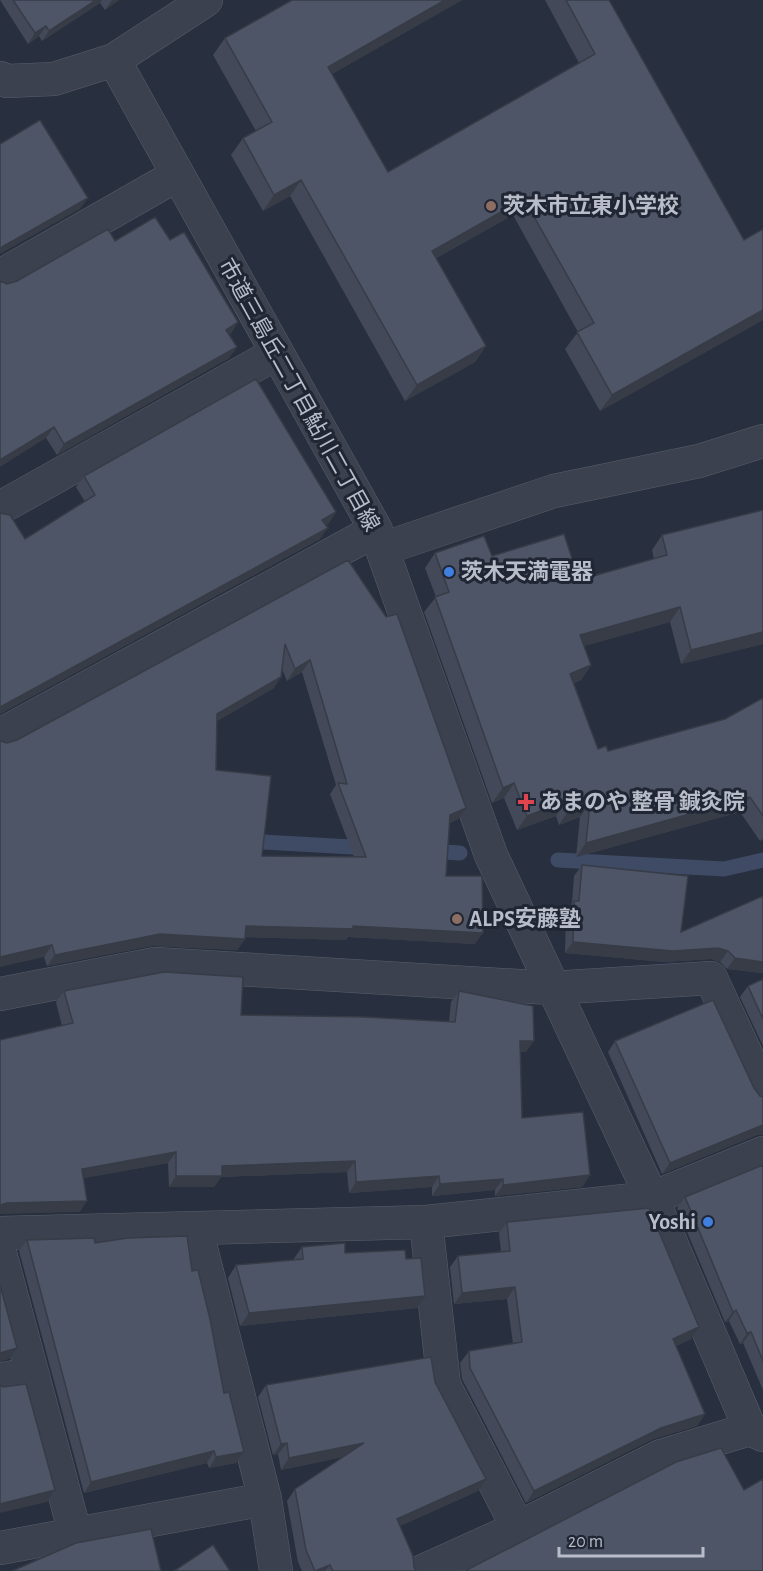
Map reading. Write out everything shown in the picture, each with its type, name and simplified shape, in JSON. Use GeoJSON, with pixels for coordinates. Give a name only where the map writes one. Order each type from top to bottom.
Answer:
{"type":"FeatureCollection","features":[{"type":"Feature","properties":{"kind":"street"},"geometry":{"type":"LineString","coordinates":[[0,78],[7,81],[54,79],[114,60],[206,0]]}},
{"type":"Feature","properties":{"kind":"street","name":"市道三島丘二丁目鮎川二丁目線"},"geometry":{"type":"LineString","coordinates":[[114,60],[379,540],[554,491],[699,461],[763,441]]}},
{"type":"Feature","properties":{"kind":"street"},"geometry":{"type":"LineString","coordinates":[[0,276],[177,175]]}},
{"type":"Feature","properties":{"kind":"street"},"geometry":{"type":"LineString","coordinates":[[0,508],[277,353]]}},
{"type":"Feature","properties":{"kind":"street"},"geometry":{"type":"LineString","coordinates":[[0,735],[379,540],[490,855],[652,1198],[757,1432],[661,1456],[518,1528],[423,1571]]}},
{"type":"Feature","properties":{"kind":"street"},"geometry":{"type":"LineString","coordinates":[[0,994],[155,964],[551,988],[711,978],[763,1091]]}},
{"type":"Feature","properties":{"kind":"street"},"geometry":{"type":"LineString","coordinates":[[0,1233],[426,1222],[652,1198],[763,1153]]}},
{"type":"Feature","properties":{"kind":"street"},"geometry":{"type":"LineString","coordinates":[[426,1222],[444,1385],[518,1528]]}},
{"type":"Feature","properties":{"kind":"street"},"geometry":{"type":"LineString","coordinates":[[196,1229],[265,1499],[276,1571]]}},
{"type":"Feature","properties":{"kind":"street"},"geometry":{"type":"LineString","coordinates":[[0,1253],[75,1533]]}},
{"type":"Feature","properties":{"kind":"street"},"geometry":{"type":"LineString","coordinates":[[0,1380],[32,1373]]}},
{"type":"Feature","properties":{"kind":"street"},"geometry":{"type":"LineString","coordinates":[[0,1548],[265,1499]]}},
{"type":"Feature","properties":{"kind":"building"},"geometry":{"type":"Polygon","coordinates":[[[13,0],[96,0],[49,31],[46,26],[35,33],[13,0]]]}},
{"type":"Feature","properties":{"kind":"building"},"geometry":{"type":"Polygon","coordinates":[[[292,0],[445,0],[328,67],[388,172],[595,54],[566,0],[609,0],[744,240],[763,229],[763,310],[612,395],[577,332],[594,323],[524,199],[432,251],[486,346],[417,385],[301,180],[274,195],[243,138],[272,122],[225,38],[292,0]]]}},
{"type":"Feature","properties":{"kind":"building"},"geometry":{"type":"Polygon","coordinates":[[[40,120],[88,198],[0,248],[0,144],[40,120]]]}},
{"type":"Feature","properties":{"kind":"building"},"geometry":{"type":"Polygon","coordinates":[[[155,217],[170,240],[184,232],[238,322],[226,330],[237,347],[64,444],[54,427],[0,460],[0,281],[7,284],[17,281],[108,229],[115,241],[155,217]]]}},
{"type":"Feature","properties":{"kind":"building"},"geometry":{"type":"Polygon","coordinates":[[[256,379],[336,512],[322,520],[328,528],[0,707],[0,513],[10,515],[25,539],[95,495],[84,476],[256,379]]]}},
{"type":"Feature","properties":{"kind":"building"},"geometry":{"type":"Polygon","coordinates":[[[763,510],[763,632],[691,650],[680,607],[580,635],[591,665],[570,674],[598,749],[606,746],[608,751],[725,719],[763,698],[763,816],[750,797],[586,843],[590,803],[569,810],[566,801],[527,816],[514,783],[503,788],[435,597],[449,592],[435,553],[484,536],[492,556],[564,534],[579,580],[667,555],[662,535],[763,510]]]}},
{"type":"Feature","properties":{"kind":"building"},"geometry":{"type":"Polygon","coordinates":[[[348,560],[386,617],[397,614],[466,808],[450,815],[446,876],[482,876],[483,933],[353,926],[353,929],[246,926],[245,939],[160,934],[55,955],[52,945],[0,957],[0,741],[7,743],[17,740],[348,560]],[[285,644],[281,677],[217,714],[216,770],[271,776],[262,856],[366,857],[338,783],[347,784],[310,660],[295,669],[285,644]]]}},
{"type":"Feature","properties":{"kind":"building"},"geometry":{"type":"Polygon","coordinates":[[[582,865],[688,876],[681,932],[763,896],[763,962],[735,958],[728,951],[718,948],[673,951],[573,942],[574,901],[579,901],[582,865]]]}},
{"type":"Feature","properties":{"kind":"building"},"geometry":{"type":"Polygon","coordinates":[[[164,972],[243,977],[241,1015],[365,1017],[455,1022],[459,991],[533,1006],[534,1041],[520,1041],[522,1118],[583,1112],[590,1175],[503,1185],[503,1179],[440,1184],[439,1176],[356,1182],[355,1161],[222,1166],[222,1176],[176,1176],[176,1152],[82,1169],[87,1201],[0,1205],[0,1040],[73,1023],[64,991],[164,972]]]}},
{"type":"Feature","properties":{"kind":"building"},"geometry":{"type":"Polygon","coordinates":[[[763,979],[763,1019],[748,986],[763,979]]]}},
{"type":"Feature","properties":{"kind":"building"},"geometry":{"type":"Polygon","coordinates":[[[713,1000],[754,1088],[763,1097],[763,1125],[670,1163],[615,1041],[713,1000]]]}},
{"type":"Feature","properties":{"kind":"building"},"geometry":{"type":"Polygon","coordinates":[[[763,1165],[763,1361],[751,1332],[747,1333],[736,1310],[733,1312],[685,1197],[763,1165]]]}},
{"type":"Feature","properties":{"kind":"building"},"geometry":{"type":"Polygon","coordinates":[[[649,1208],[699,1327],[673,1339],[705,1414],[661,1428],[534,1491],[470,1368],[469,1351],[522,1342],[515,1287],[462,1293],[458,1256],[510,1251],[507,1222],[649,1208]]]}},
{"type":"Feature","properties":{"kind":"building"},"geometry":{"type":"Polygon","coordinates":[[[187,1236],[192,1271],[198,1270],[210,1319],[224,1393],[229,1392],[244,1452],[216,1457],[214,1451],[91,1482],[27,1240],[94,1238],[95,1243],[128,1238],[187,1236]]]}},
{"type":"Feature","properties":{"kind":"building"},"geometry":{"type":"Polygon","coordinates":[[[345,1243],[345,1253],[405,1250],[406,1259],[421,1258],[425,1296],[249,1313],[236,1265],[303,1259],[302,1247],[345,1243]]]}},
{"type":"Feature","properties":{"kind":"building"},"geometry":{"type":"Polygon","coordinates":[[[0,1285],[17,1348],[0,1353],[0,1285]]]}},
{"type":"Feature","properties":{"kind":"building"},"geometry":{"type":"Polygon","coordinates":[[[431,1357],[435,1382],[486,1479],[397,1519],[413,1556],[416,1571],[333,1571],[330,1565],[315,1571],[306,1550],[295,1489],[364,1443],[289,1458],[287,1443],[281,1444],[266,1385],[431,1357]]]}},
{"type":"Feature","properties":{"kind":"building"},"geometry":{"type":"Polygon","coordinates":[[[26,1384],[55,1490],[0,1504],[0,1385],[3,1387],[26,1384]]]}},
{"type":"Feature","properties":{"kind":"building"},"geometry":{"type":"Polygon","coordinates":[[[721,1448],[744,1490],[763,1479],[763,1571],[465,1571],[676,1462],[721,1448]]]}},
{"type":"Feature","properties":{"kind":"building"},"geometry":{"type":"Polygon","coordinates":[[[151,1529],[161,1571],[12,1571],[76,1543],[151,1529]]]}},
{"type":"Feature","properties":{"kind":"building"},"geometry":{"type":"Polygon","coordinates":[[[213,1545],[230,1571],[174,1571],[213,1545]]]}},
{"type":"Feature","properties":{"kind":"waterway"},"geometry":{"type":"LineString","coordinates":[[245,841],[370,848]]}},
{"type":"Feature","properties":{"kind":"waterway"},"geometry":{"type":"LineString","coordinates":[[427,851],[460,853]]}},
{"type":"Feature","properties":{"kind":"waterway"},"geometry":{"type":"LineString","coordinates":[[558,860],[724,869],[763,860]]}},
{"type":"Feature","properties":{"kind":"place","name":"茨木市立東小学校"},"geometry":{"type":"Point","coordinates":[491,206]}},
{"type":"Feature","properties":{"kind":"place","name":"茨木天満電器"},"geometry":{"type":"Point","coordinates":[449,572]}},
{"type":"Feature","properties":{"kind":"place","name":"あまのや 整骨 鍼灸院"},"geometry":{"type":"Point","coordinates":[526,802]}},
{"type":"Feature","properties":{"kind":"place","name":"ALPS安藤塾"},"geometry":{"type":"Point","coordinates":[457,919]}},
{"type":"Feature","properties":{"kind":"place","name":"Yoshi"},"geometry":{"type":"Point","coordinates":[708,1222]}}]}
